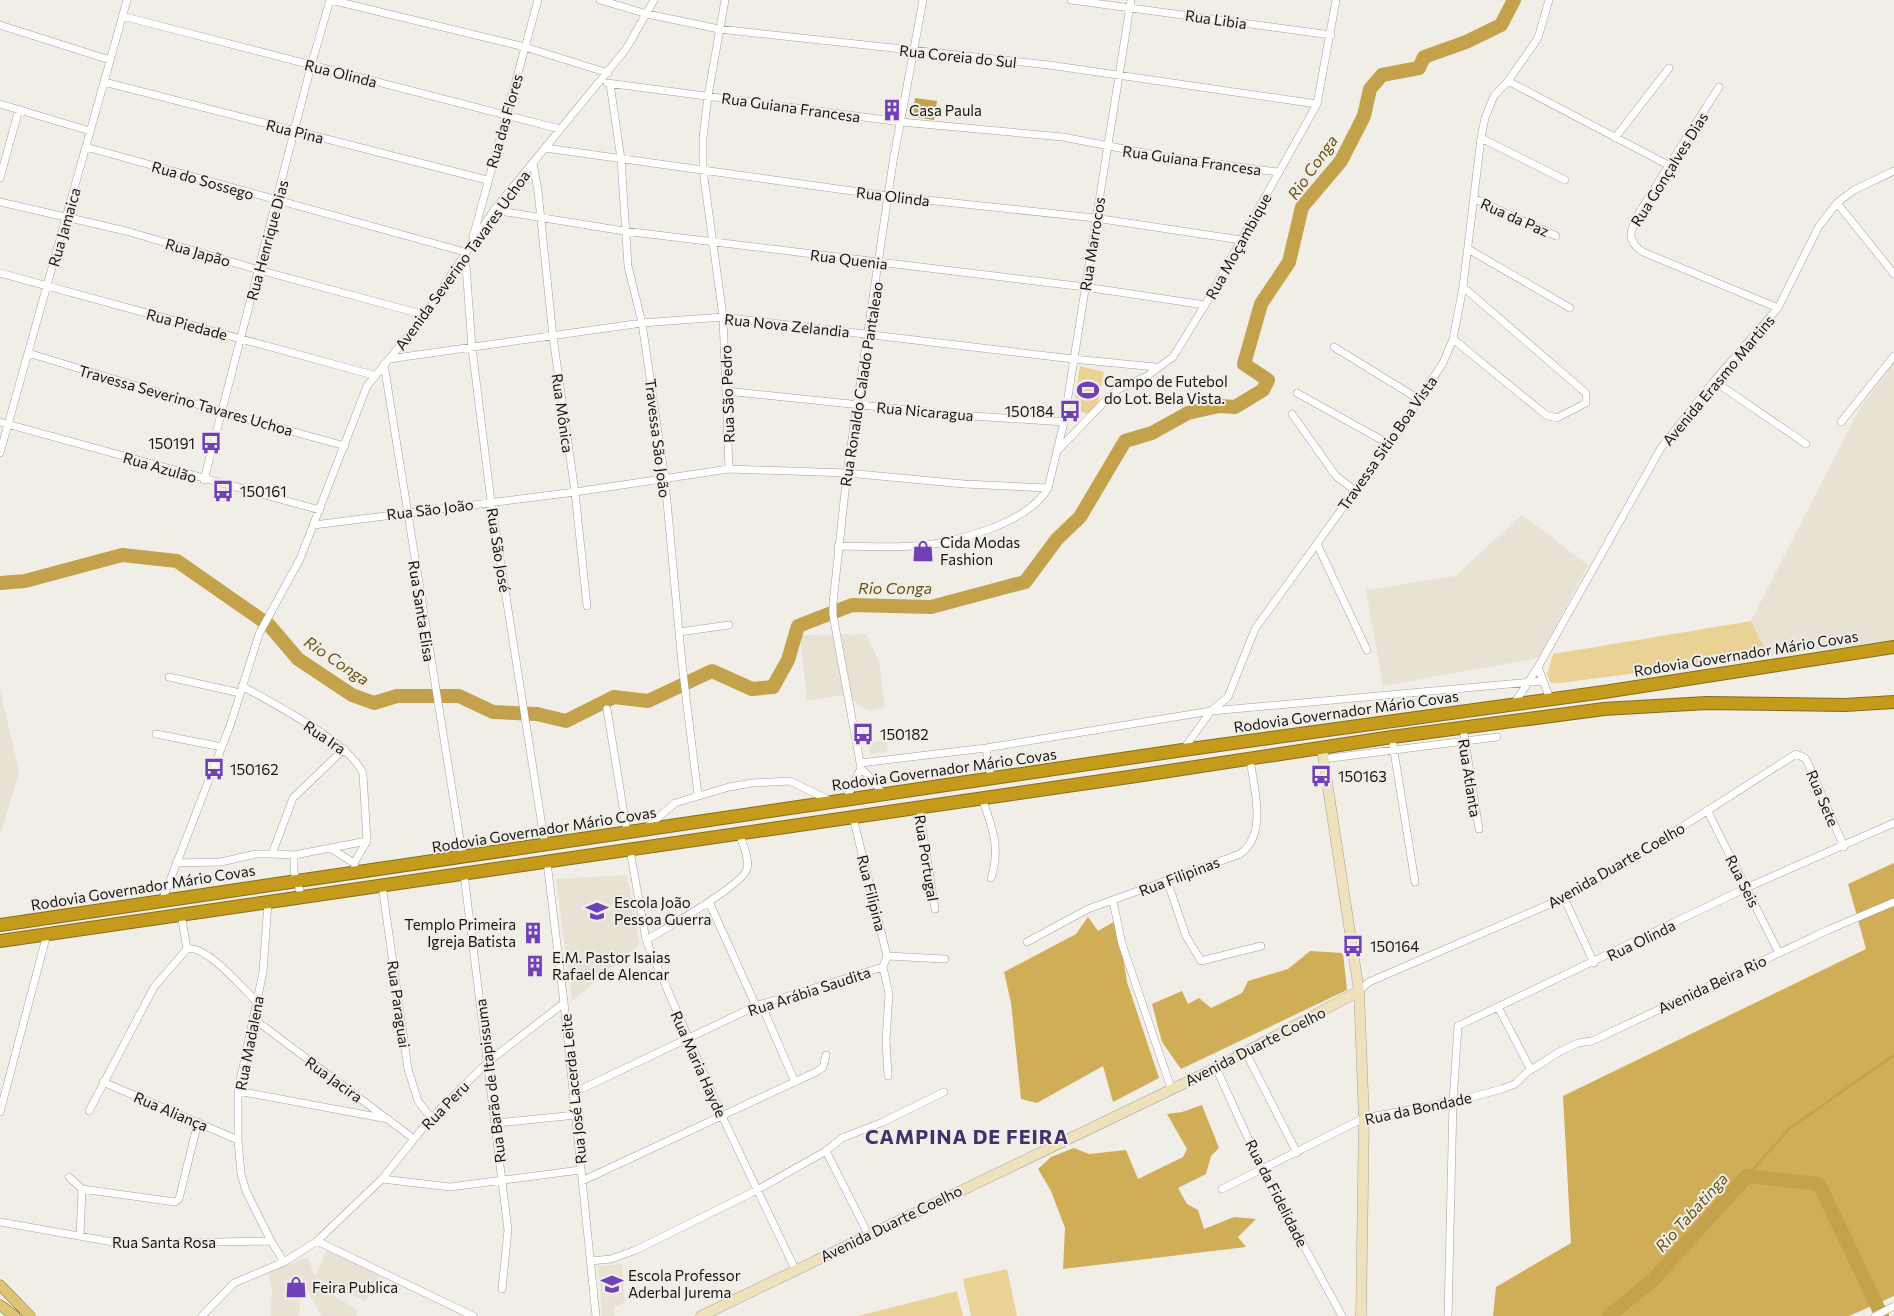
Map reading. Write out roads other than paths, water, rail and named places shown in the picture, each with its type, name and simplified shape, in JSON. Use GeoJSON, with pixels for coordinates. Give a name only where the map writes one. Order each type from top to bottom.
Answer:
{"type":"FeatureCollection","features":[{"type":"Feature","properties":{"kind":"highway","name":"Rodovia Governador Mário Covas"},"geometry":{"type":"LineString","coordinates":[[0,925],[298,880],[355,868],[463,858],[1183,750],[1514,705],[1894,646]]}},
{"type":"Feature","properties":{"kind":"highway","name":"Rodovia Governador Mário Covas"},"geometry":{"type":"LineString","coordinates":[[0,942],[982,798],[1250,760],[1322,754],[1393,743],[1463,728],[1643,705],[1707,703],[1845,705],[1894,702]]}},
{"type":"Feature","properties":{"kind":"main road"},"geometry":{"type":"LineString","coordinates":[[1322,754],[1359,991],[1364,1118],[1360,1316]]}},
{"type":"Feature","properties":{"kind":"main road","name":"Avenida Duarte Coelho"},"geometry":{"type":"LineString","coordinates":[[701,1316],[795,1269],[1216,1068],[1359,991]]}},
{"type":"Feature","properties":{"kind":"main road"},"geometry":{"type":"LineString","coordinates":[[0,1285],[30,1316]]}},
{"type":"Feature","properties":{"kind":"main road"},"geometry":{"type":"LineString","coordinates":[[0,1306],[15,1316]]}},
{"type":"Feature","properties":{"kind":"street","name":"Rua Jamaica"},"geometry":{"type":"LineString","coordinates":[[0,454],[127,0]]}},
{"type":"Feature","properties":{"kind":"street"},"geometry":{"type":"LineString","coordinates":[[330,0],[524,48],[608,73]]}},
{"type":"Feature","properties":{"kind":"street","name":"Rua Henrique Dias"},"geometry":{"type":"LineString","coordinates":[[204,480],[278,201],[311,66],[330,0]]}},
{"type":"Feature","properties":{"kind":"street","name":"Rua das Flores"},"geometry":{"type":"LineString","coordinates":[[471,242],[538,0]]}},
{"type":"Feature","properties":{"kind":"street","name":"Rua Coreia do Sul"},"geometry":{"type":"LineString","coordinates":[[600,0],[647,14],[719,29],[1120,75],[1317,104]]}},
{"type":"Feature","properties":{"kind":"street","name":"Avenida Severino Tavares Uchoa"},"geometry":{"type":"LineString","coordinates":[[162,901],[222,747],[268,614],[300,559],[345,446],[360,400],[373,375],[425,315],[471,242],[494,210],[626,49],[654,0]]}},
{"type":"Feature","properties":{"kind":"street","name":"Rua São Pedro"},"geometry":{"type":"LineString","coordinates":[[725,0],[708,96],[703,137],[703,170],[724,317],[729,469]]}},
{"type":"Feature","properties":{"kind":"street","name":"Rua Ronaldo Calado Pantaleao"},"geometry":{"type":"LineString","coordinates":[[860,765],[833,615],[833,603],[846,474],[888,196],[923,0]]}},
{"type":"Feature","properties":{"kind":"street","name":"Rua Libia"},"geometry":{"type":"LineString","coordinates":[[1070,0],[1130,4],[1331,35]]}},
{"type":"Feature","properties":{"kind":"street","name":"Rua Moçambique"},"geometry":{"type":"LineString","coordinates":[[1057,451],[1109,397],[1119,389],[1147,376],[1156,367],[1173,357],[1205,305],[1317,104],[1336,0]]}},
{"type":"Feature","properties":{"kind":"street","name":"Travessa Sitio Boa Vista"},"geometry":{"type":"LineString","coordinates":[[1183,750],[1211,711],[1222,703],[1232,690],[1255,629],[1420,400],[1443,362],[1453,339],[1463,288],[1481,138],[1489,107],[1494,96],[1533,48],[1538,38],[1549,0]]}},
{"type":"Feature","properties":{"kind":"street","name":"Rua Marrocos"},"geometry":{"type":"LineString","coordinates":[[838,546],[916,546],[985,531],[1038,502],[1048,488],[1064,422],[1130,4]]}},
{"type":"Feature","properties":{"kind":"street","name":"Rua Olinda"},"geometry":{"type":"LineString","coordinates":[[122,16],[560,129]]}},
{"type":"Feature","properties":{"kind":"street"},"geometry":{"type":"LineString","coordinates":[[0,25],[110,60]]}},
{"type":"Feature","properties":{"kind":"street"},"geometry":{"type":"LineString","coordinates":[[1615,138],[1669,68]]}},
{"type":"Feature","properties":{"kind":"street"},"geometry":{"type":"LineString","coordinates":[[1508,81],[1670,166]]}},
{"type":"Feature","properties":{"kind":"street","name":"Rua Pina"},"geometry":{"type":"LineString","coordinates":[[104,82],[487,180]]}},
{"type":"Feature","properties":{"kind":"street","name":"Rua Guiana Francesa"},"geometry":{"type":"LineString","coordinates":[[600,82],[901,122],[1063,137],[1107,147],[1278,172]]}},
{"type":"Feature","properties":{"kind":"street","name":"Travessa São João"},"geometry":{"type":"LineString","coordinates":[[610,84],[621,159],[624,232],[628,266],[642,324],[665,480],[682,664],[698,795]]}},
{"type":"Feature","properties":{"kind":"street","name":"Rua Gonçalves Dias"},"geometry":{"type":"LineString","coordinates":[[1719,88],[1631,227],[1629,238],[1634,246],[1642,252],[1778,308]]}},
{"type":"Feature","properties":{"kind":"street"},"geometry":{"type":"LineString","coordinates":[[0,104],[90,131]]}},
{"type":"Feature","properties":{"kind":"street"},"geometry":{"type":"LineString","coordinates":[[0,178],[19,109]]}},
{"type":"Feature","properties":{"kind":"street"},"geometry":{"type":"LineString","coordinates":[[1481,138],[1565,180]]}},
{"type":"Feature","properties":{"kind":"street","name":"Rua do Sossego"},"geometry":{"type":"LineString","coordinates":[[86,147],[465,252]]}},
{"type":"Feature","properties":{"kind":"street","name":"Rua Olinda"},"geometry":{"type":"LineString","coordinates":[[545,148],[888,196],[1095,218],[1241,240]]}},
{"type":"Feature","properties":{"kind":"street","name":"Rua Mônica"},"geometry":{"type":"LineString","coordinates":[[533,164],[538,191],[539,219],[553,337],[575,492],[587,606]]}},
{"type":"Feature","properties":{"kind":"street","name":"Avenida Erasmo Martins"},"geometry":{"type":"LineString","coordinates":[[1514,705],[1530,683],[1661,448],[1714,380],[1778,308],[1819,226],[1837,203],[1854,190],[1894,171]]}},
{"type":"Feature","properties":{"kind":"street","name":"Rua da Paz"},"geometry":{"type":"LineString","coordinates":[[1475,199],[1556,236]]}},
{"type":"Feature","properties":{"kind":"street","name":"Rua Japão"},"geometry":{"type":"LineString","coordinates":[[0,202],[126,230],[259,270],[425,315]]}},
{"type":"Feature","properties":{"kind":"street"},"geometry":{"type":"LineString","coordinates":[[1837,203],[1894,274]]}},
{"type":"Feature","properties":{"kind":"street","name":"Rua Quenia"},"geometry":{"type":"LineString","coordinates":[[494,210],[624,232],[712,241],[1205,305]]}},
{"type":"Feature","properties":{"kind":"street"},"geometry":{"type":"LineString","coordinates":[[1468,249],[1570,308]]}},
{"type":"Feature","properties":{"kind":"street","name":"Rua São José"},"geometry":{"type":"LineString","coordinates":[[465,252],[472,348],[491,501],[545,845]]}},
{"type":"Feature","properties":{"kind":"street","name":"Rua Piedade"},"geometry":{"type":"LineString","coordinates":[[0,273],[373,375]]}},
{"type":"Feature","properties":{"kind":"street"},"geometry":{"type":"LineString","coordinates":[[1453,339],[1546,415],[1557,418],[1586,403],[1586,394],[1463,288]]}},
{"type":"Feature","properties":{"kind":"street","name":"Rua Nova Zelandia"},"geometry":{"type":"LineString","coordinates":[[386,362],[642,324],[724,317],[1073,359],[1156,367]]}},
{"type":"Feature","properties":{"kind":"street"},"geometry":{"type":"LineString","coordinates":[[1334,347],[1420,400]]}},
{"type":"Feature","properties":{"kind":"street","name":"Travessa Severino Tavares Uchoa"},"geometry":{"type":"LineString","coordinates":[[28,353],[222,412],[345,446]]}},
{"type":"Feature","properties":{"kind":"street"},"geometry":{"type":"LineString","coordinates":[[1841,422],[1894,356]]}},
{"type":"Feature","properties":{"kind":"street","name":"Rua Santa Elisa"},"geometry":{"type":"LineString","coordinates":[[386,362],[406,512],[463,858]]}},
{"type":"Feature","properties":{"kind":"street"},"geometry":{"type":"LineString","coordinates":[[1714,380],[1806,444]]}},
{"type":"Feature","properties":{"kind":"street","name":"Rua Nicaragua"},"geometry":{"type":"LineString","coordinates":[[726,391],[857,405],[1064,422]]}},
{"type":"Feature","properties":{"kind":"street"},"geometry":{"type":"LineString","coordinates":[[1297,393],[1389,444]]}},
{"type":"Feature","properties":{"kind":"street"},"geometry":{"type":"LineString","coordinates":[[1292,414],[1336,476],[1354,490]]}},
{"type":"Feature","properties":{"kind":"street","name":"Rua Azulão"},"geometry":{"type":"LineString","coordinates":[[0,422],[204,480],[320,510]]}},
{"type":"Feature","properties":{"kind":"street"},"geometry":{"type":"LineString","coordinates":[[575,492],[729,469],[846,474],[964,484],[1048,488]]}},
{"type":"Feature","properties":{"kind":"street","name":"Rua São João"},"geometry":{"type":"LineString","coordinates":[[314,525],[491,501],[575,492]]}},
{"type":"Feature","properties":{"kind":"street"},"geometry":{"type":"LineString","coordinates":[[1317,544],[1367,650]]}},
{"type":"Feature","properties":{"kind":"street"},"geometry":{"type":"LineString","coordinates":[[679,632],[729,625]]}},
{"type":"Feature","properties":{"kind":"street"},"geometry":{"type":"LineString","coordinates":[[1538,667],[1550,699]]}},
{"type":"Feature","properties":{"kind":"street","name":"Rua Ira"},"geometry":{"type":"LineString","coordinates":[[169,677],[241,689],[344,749],[360,764],[363,774],[367,841]]}},
{"type":"Feature","properties":{"kind":"street"},"geometry":{"type":"LineString","coordinates":[[860,765],[986,748],[1211,711],[1542,681]]}},
{"type":"Feature","properties":{"kind":"street"},"geometry":{"type":"LineString","coordinates":[[607,709],[627,832]]}},
{"type":"Feature","properties":{"kind":"street","name":"Rua Atlanta"},"geometry":{"type":"LineString","coordinates":[[1463,728],[1479,829]]}},
{"type":"Feature","properties":{"kind":"street"},"geometry":{"type":"LineString","coordinates":[[156,734],[222,747]]}},
{"type":"Feature","properties":{"kind":"street"},"geometry":{"type":"LineString","coordinates":[[1415,882],[1393,743],[1464,742],[1497,737]]}},
{"type":"Feature","properties":{"kind":"street"},"geometry":{"type":"LineString","coordinates":[[986,748],[991,778]]}},
{"type":"Feature","properties":{"kind":"street"},"geometry":{"type":"LineString","coordinates":[[272,854],[293,798],[344,749]]}},
{"type":"Feature","properties":{"kind":"street","name":"Avenida Duarte Coelho"},"geometry":{"type":"LineString","coordinates":[[1359,991],[1369,982],[1564,898],[1630,860],[1796,754]]}},
{"type":"Feature","properties":{"kind":"street","name":"Rua Sete"},"geometry":{"type":"LineString","coordinates":[[1796,754],[1800,754],[1808,764],[1844,847]]}},
{"type":"Feature","properties":{"kind":"street","name":"Rua Filipinas"},"geometry":{"type":"LineString","coordinates":[[1027,942],[1088,909],[1240,854],[1249,847],[1256,822],[1256,802],[1250,760]]}},
{"type":"Feature","properties":{"kind":"street"},"geometry":{"type":"LineString","coordinates":[[860,765],[884,794]]}},
{"type":"Feature","properties":{"kind":"street"},"geometry":{"type":"LineString","coordinates":[[846,800],[860,765]]}},
{"type":"Feature","properties":{"kind":"street"},"geometry":{"type":"LineString","coordinates":[[644,830],[676,803],[729,787],[780,781],[801,785],[832,802]]}},
{"type":"Feature","properties":{"kind":"street"},"geometry":{"type":"LineString","coordinates":[[982,798],[996,847],[997,861],[991,878]]}},
{"type":"Feature","properties":{"kind":"street","name":"Rua Portugal"},"geometry":{"type":"LineString","coordinates":[[919,807],[935,909]]}},
{"type":"Feature","properties":{"kind":"street","name":"Rua Seis"},"geometry":{"type":"LineString","coordinates":[[1707,810],[1779,953]]}},
{"type":"Feature","properties":{"kind":"street","name":"Rua Filipina"},"geometry":{"type":"LineString","coordinates":[[854,817],[887,956]]}},
{"type":"Feature","properties":{"kind":"street","name":"Rua Olinda"},"geometry":{"type":"LineString","coordinates":[[1453,1102],[1458,1026],[1594,963],[1746,888],[1844,847],[1894,823]]}},
{"type":"Feature","properties":{"kind":"street"},"geometry":{"type":"LineString","coordinates":[[646,940],[709,902],[747,870],[740,834]]}},
{"type":"Feature","properties":{"kind":"street"},"geometry":{"type":"LineString","coordinates":[[176,863],[221,862],[256,854],[294,855],[367,841]]}},
{"type":"Feature","properties":{"kind":"street"},"geometry":{"type":"LineString","coordinates":[[330,848],[355,868],[367,841]]}},
{"type":"Feature","properties":{"kind":"street","name":"Rua Maria Hayde"},"geometry":{"type":"LineString","coordinates":[[630,850],[646,940],[687,1039],[795,1269]]}},
{"type":"Feature","properties":{"kind":"street"},"geometry":{"type":"LineString","coordinates":[[294,855],[293,866],[302,898]]}},
{"type":"Feature","properties":{"kind":"street","name":"Rua José Lacerda Leite"},"geometry":{"type":"LineString","coordinates":[[547,862],[564,1003],[596,1316]]}},
{"type":"Feature","properties":{"kind":"street","name":"Rua Barão de Itapissuma"},"geometry":{"type":"LineString","coordinates":[[464,874],[497,1124],[501,1180],[508,1230],[502,1289]]}},
{"type":"Feature","properties":{"kind":"street"},"geometry":{"type":"LineString","coordinates":[[1167,880],[1186,936],[1201,962],[1261,946]]}},
{"type":"Feature","properties":{"kind":"street","name":"Rua Paraguai"},"geometry":{"type":"LineString","coordinates":[[382,885],[408,1068],[418,1100],[431,1118]]}},
{"type":"Feature","properties":{"kind":"street"},"geometry":{"type":"LineString","coordinates":[[1564,898],[1594,963]]}},
{"type":"Feature","properties":{"kind":"street"},"geometry":{"type":"LineString","coordinates":[[1113,901],[1122,944],[1171,1088]]}},
{"type":"Feature","properties":{"kind":"street"},"geometry":{"type":"LineString","coordinates":[[709,902],[794,1082]]}},
{"type":"Feature","properties":{"kind":"street","name":"Avenida Beira Rio"},"geometry":{"type":"LineString","coordinates":[[1531,1070],[1570,1046],[1592,1041],[1779,953],[1894,902]]}},
{"type":"Feature","properties":{"kind":"street","name":"Rua Madalena"},"geometry":{"type":"LineString","coordinates":[[268,903],[263,972],[238,1092],[238,1140],[241,1174],[246,1191],[271,1241],[284,1262]]}},
{"type":"Feature","properties":{"kind":"street"},"geometry":{"type":"LineString","coordinates":[[181,914],[187,949]]}},
{"type":"Feature","properties":{"kind":"street"},"geometry":{"type":"LineString","coordinates":[[0,1112],[47,934]]}},
{"type":"Feature","properties":{"kind":"street"},"geometry":{"type":"LineString","coordinates":[[89,1111],[154,987],[164,973],[187,949],[192,948],[207,954],[257,1002]]}},
{"type":"Feature","properties":{"kind":"street"},"geometry":{"type":"LineString","coordinates":[[888,1076],[886,1040],[889,994],[882,967],[887,956],[945,959]]}},
{"type":"Feature","properties":{"kind":"street","name":"Rua Arábia Saudita"},"geometry":{"type":"LineString","coordinates":[[573,1093],[758,1005],[882,967]]}},
{"type":"Feature","properties":{"kind":"street","name":"Rua Peru"},"geometry":{"type":"LineString","coordinates":[[202,1316],[234,1283],[284,1262],[317,1241],[382,1179],[431,1118],[489,1061],[564,1003]]}},
{"type":"Feature","properties":{"kind":"street"},"geometry":{"type":"LineString","coordinates":[[1498,1007],[1531,1070]]}},
{"type":"Feature","properties":{"kind":"street","name":"Rua Jacira"},"geometry":{"type":"LineString","coordinates":[[254,1020],[414,1139]]}},
{"type":"Feature","properties":{"kind":"street"},"geometry":{"type":"LineString","coordinates":[[1246,1051],[1297,1153]]}},
{"type":"Feature","properties":{"kind":"street"},"geometry":{"type":"LineString","coordinates":[[582,1181],[794,1082],[823,1067],[826,1056]]}},
{"type":"Feature","properties":{"kind":"street","name":"Rua da Fidelidade"},"geometry":{"type":"LineString","coordinates":[[1216,1068],[1262,1169],[1342,1316]]}},
{"type":"Feature","properties":{"kind":"street","name":"Rua da Bondade"},"geometry":{"type":"LineString","coordinates":[[1222,1189],[1364,1118],[1453,1102],[1515,1084],[1531,1070]]}},
{"type":"Feature","properties":{"kind":"street","name":"Rua Aliança"},"geometry":{"type":"LineString","coordinates":[[103,1082],[238,1140]]}},
{"type":"Feature","properties":{"kind":"street"},"geometry":{"type":"LineString","coordinates":[[238,1092],[390,1120]]}},
{"type":"Feature","properties":{"kind":"street"},"geometry":{"type":"LineString","coordinates":[[591,1262],[611,1259],[636,1250],[757,1190],[826,1151],[842,1138],[883,1122],[944,1092]]}},
{"type":"Feature","properties":{"kind":"street"},"geometry":{"type":"LineString","coordinates":[[1448,1316],[1453,1102]]}},
{"type":"Feature","properties":{"kind":"street"},"geometry":{"type":"LineString","coordinates":[[497,1124],[576,1115]]}},
{"type":"Feature","properties":{"kind":"street"},"geometry":{"type":"LineString","coordinates":[[69,1177],[82,1190],[178,1201],[198,1122]]}},
{"type":"Feature","properties":{"kind":"street"},"geometry":{"type":"LineString","coordinates":[[826,1151],[868,1234]]}},
{"type":"Feature","properties":{"kind":"street"},"geometry":{"type":"LineString","coordinates":[[382,1179],[450,1187],[580,1170]]}},
{"type":"Feature","properties":{"kind":"street"},"geometry":{"type":"LineString","coordinates":[[80,1236],[82,1190]]}},
{"type":"Feature","properties":{"kind":"street","name":"Rua Santa Rosa"},"geometry":{"type":"LineString","coordinates":[[0,1222],[132,1244],[271,1241]]}},
{"type":"Feature","properties":{"kind":"street"},"geometry":{"type":"LineString","coordinates":[[317,1241],[473,1316]]}},
{"type":"Feature","properties":{"kind":"street"},"geometry":{"type":"LineString","coordinates":[[1875,1316],[1894,1306]]}},
{"type":"Feature","properties":{"kind":"waterway","name":"Rio Conga"},"geometry":{"type":"LineString","coordinates":[[0,583],[25,581],[122,555],[177,561],[269,625],[298,659],[352,695],[374,703],[397,696],[459,696],[493,712],[537,714],[566,721],[614,697],[648,701],[712,671],[752,689],[773,687],[788,660],[798,626],[852,605],[931,607],[1025,582],[1057,539],[1080,517],[1125,441],[1152,433],[1188,413],[1219,406],[1235,407],[1263,390],[1268,380],[1244,364],[1261,304],[1289,262],[1302,207],[1341,161],[1364,116],[1370,89],[1382,75],[1419,68],[1424,57],[1466,42],[1501,25],[1514,0]]}},
{"type":"Feature","properties":{"kind":"waterway"},"geometry":{"type":"LineString","coordinates":[[1747,1176],[1790,1128],[1894,1055]]}},
{"type":"Feature","properties":{"kind":"waterway","name":"Rio Tabatinga"},"geometry":{"type":"LineString","coordinates":[[1609,1316],[1654,1279],[1747,1176],[1819,1184],[1882,1316]]}},
{"type":"Feature","properties":{"kind":"place","name":"Casa Paula"},"geometry":{"type":"Point","coordinates":[892,110]}},
{"type":"Feature","properties":{"kind":"place","name":"Campo de Futebol do Lot. Bela Vista."},"geometry":{"type":"Point","coordinates":[1088,390]}},
{"type":"Feature","properties":{"kind":"place","name":"150184"},"geometry":{"type":"Point","coordinates":[1070,411]}},
{"type":"Feature","properties":{"kind":"place","name":"150191"},"geometry":{"type":"Point","coordinates":[211,443]}},
{"type":"Feature","properties":{"kind":"place","name":"150161"},"geometry":{"type":"Point","coordinates":[223,491]}},
{"type":"Feature","properties":{"kind":"place","name":"Cida Modas Fashion"},"geometry":{"type":"Point","coordinates":[923,551]}},
{"type":"Feature","properties":{"kind":"place","name":"150182"},"geometry":{"type":"Point","coordinates":[863,734]}},
{"type":"Feature","properties":{"kind":"place","name":"150162"},"geometry":{"type":"Point","coordinates":[214,769]}},
{"type":"Feature","properties":{"kind":"place","name":"150163"},"geometry":{"type":"Point","coordinates":[1321,776]}},
{"type":"Feature","properties":{"kind":"place","name":"Escola João Pessoa Guerra"},"geometry":{"type":"Point","coordinates":[597,911]}},
{"type":"Feature","properties":{"kind":"place","name":"Templo Primeira Igreja Batista"},"geometry":{"type":"Point","coordinates":[533,933]}},
{"type":"Feature","properties":{"kind":"place","name":"150164"},"geometry":{"type":"Point","coordinates":[1353,946]}},
{"type":"Feature","properties":{"kind":"place","name":"E.M. Pastor Isaias Rafael de Alencar"},"geometry":{"type":"Point","coordinates":[535,966]}},
{"type":"Feature","properties":{"kind":"place","name":"Escola Professor Aderbal Jurema"},"geometry":{"type":"Point","coordinates":[612,1284]}},
{"type":"Feature","properties":{"kind":"place","name":"Feira Publica"},"geometry":{"type":"Point","coordinates":[296,1287]}},
{"type":"Feature","properties":{"kind":"district","name":"CAMPINA DE FEIRA"},"geometry":{"type":"Point","coordinates":[967,1136]}}]}
